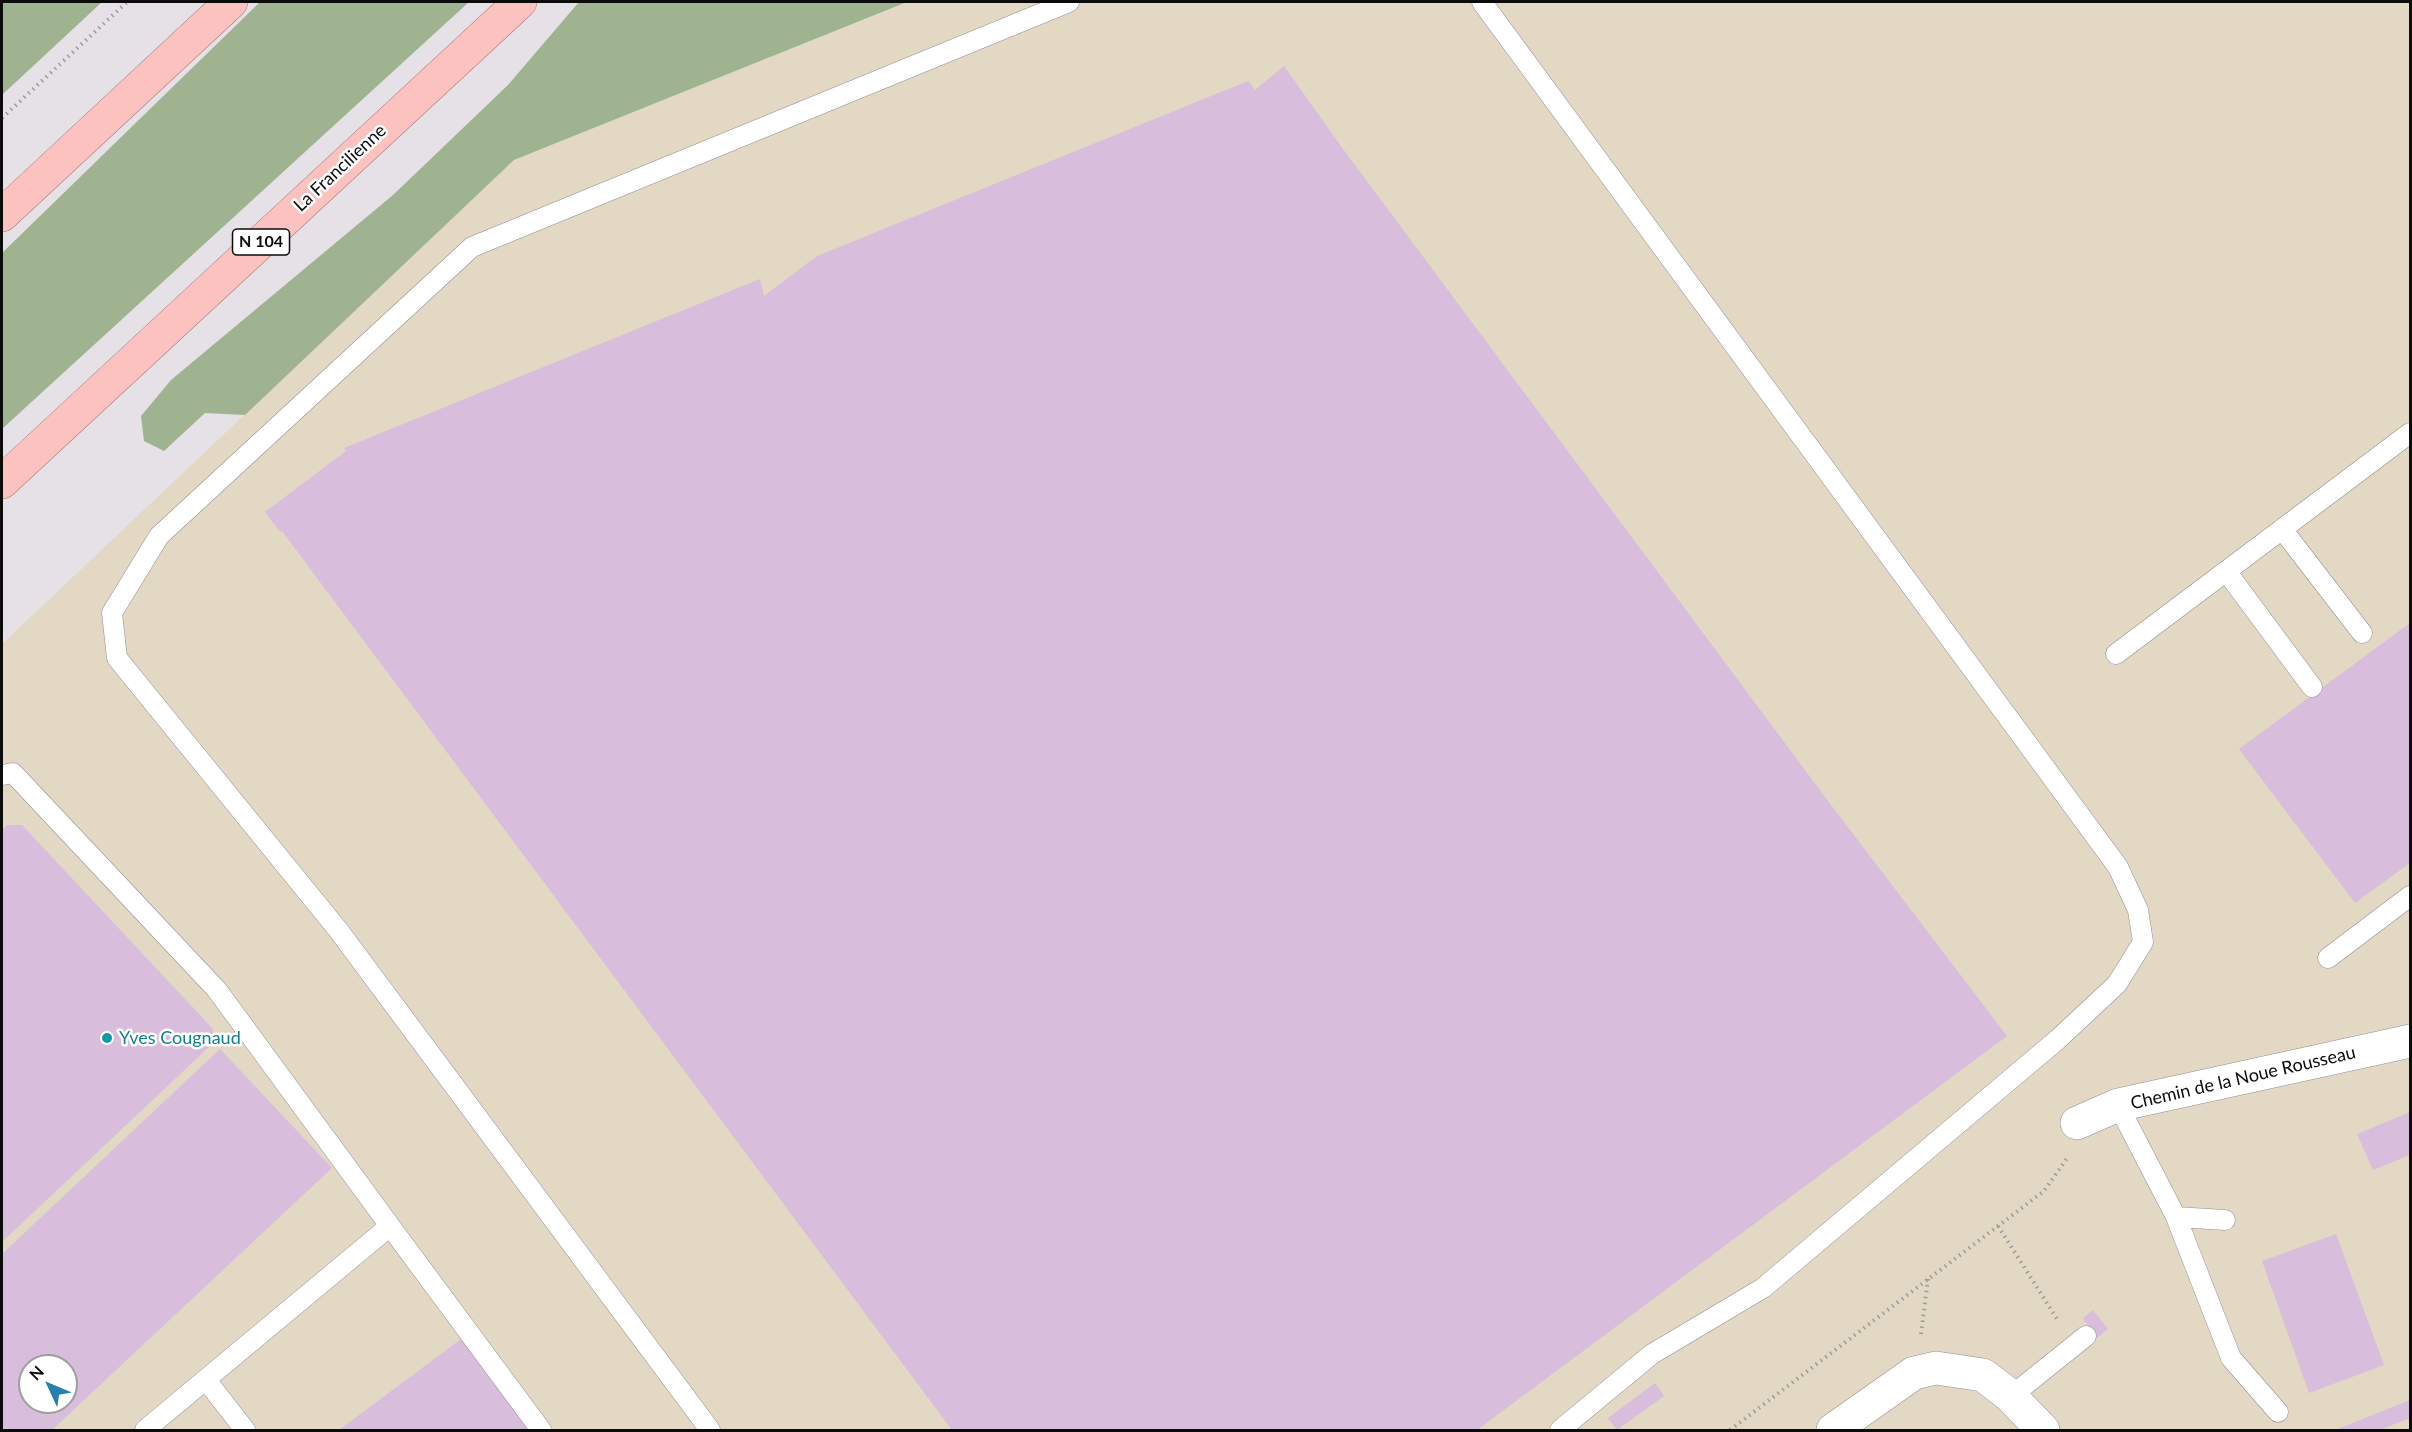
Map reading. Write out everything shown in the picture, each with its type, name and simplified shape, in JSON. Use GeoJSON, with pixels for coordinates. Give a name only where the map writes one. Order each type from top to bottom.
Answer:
{"type":"FeatureCollection","features":[{"type":"Feature","properties":{"kind":"highway"},"geometry":{"type":"LineString","coordinates":[[2,215],[231,2]]}},
{"type":"Feature","properties":{"kind":"highway","name":"La Francilienne"},"geometry":{"type":"LineString","coordinates":[[2,482],[520,2]]}},
{"type":"Feature","properties":{"kind":"street","name":"Chemin de la Noue Rousseau"},"geometry":{"type":"LineString","coordinates":[[2077,1123],[2118,1106],[2410,1041]]}},
{"type":"Feature","properties":{"kind":"street"},"geometry":{"type":"LineString","coordinates":[[1833,1431],[1925,1370],[1983,1375],[2010,1397],[2043,1431]]}},
{"type":"Feature","properties":{"kind":"lane"},"geometry":{"type":"LineString","coordinates":[[710,1431],[339,931],[117,658],[111,613],[159,536],[472,247],[1069,2]]}},
{"type":"Feature","properties":{"kind":"lane"},"geometry":{"type":"LineString","coordinates":[[1482,2],[2118,867],[2138,910],[2143,942],[2117,984],[2057,1040],[1763,1288],[1652,1354],[1560,1431]]}},
{"type":"Feature","properties":{"kind":"lane"},"geometry":{"type":"LineString","coordinates":[[2116,654],[2410,433]]}},
{"type":"Feature","properties":{"kind":"lane"},"geometry":{"type":"LineString","coordinates":[[2282,530],[2362,633]]}},
{"type":"Feature","properties":{"kind":"lane"},"geometry":{"type":"LineString","coordinates":[[2226,572],[2312,687]]}},
{"type":"Feature","properties":{"kind":"lane"},"geometry":{"type":"LineString","coordinates":[[2,775],[13,773],[217,990],[541,1431]]}},
{"type":"Feature","properties":{"kind":"lane"},"geometry":{"type":"LineString","coordinates":[[2328,958],[2410,896]]}},
{"type":"Feature","properties":{"kind":"lane"},"geometry":{"type":"LineString","coordinates":[[2118,1106],[2176,1217],[2231,1358],[2278,1412]]}},
{"type":"Feature","properties":{"kind":"lane"},"geometry":{"type":"LineString","coordinates":[[2176,1217],[2225,1220]]}},
{"type":"Feature","properties":{"kind":"lane"},"geometry":{"type":"LineString","coordinates":[[145,1431],[390,1226]]}},
{"type":"Feature","properties":{"kind":"lane"},"geometry":{"type":"LineString","coordinates":[[2010,1397],[2086,1336]]}},
{"type":"Feature","properties":{"kind":"lane"},"geometry":{"type":"LineString","coordinates":[[206,1380],[245,1431]]}},
{"type":"Feature","properties":{"kind":"path"},"geometry":{"type":"LineString","coordinates":[[2,118],[127,2]]}},
{"type":"Feature","properties":{"kind":"path"},"geometry":{"type":"LineString","coordinates":[[1730,1431],[2044,1191],[2067,1161],[2077,1123]]}},
{"type":"Feature","properties":{"kind":"path"},"geometry":{"type":"LineString","coordinates":[[1998,1226],[2068,1336],[2066,1350]]}},
{"type":"Feature","properties":{"kind":"path"},"geometry":{"type":"LineString","coordinates":[[1925,1370],[1928,1278]]}},
{"type":"Feature","properties":{"kind":"shaded area"},"geometry":{"type":"Polygon","coordinates":[[[907,2],[2410,2],[2410,1430],[2,1430],[2,644],[514,160],[907,2]]]}},
{"type":"Feature","properties":{"kind":"green space"},"geometry":{"type":"Polygon","coordinates":[[[2,2],[102,2],[2,95],[2,2]]]}},
{"type":"Feature","properties":{"kind":"green space"},"geometry":{"type":"Polygon","coordinates":[[[260,2],[469,2],[2,429],[2,253],[260,2]]]}},
{"type":"Feature","properties":{"kind":"green space"},"geometry":{"type":"Polygon","coordinates":[[[579,2],[907,2],[514,160],[245,415],[205,413],[164,451],[144,441],[141,416],[171,380],[393,195],[508,85],[579,2]]]}},
{"type":"Feature","properties":{"kind":"building"},"geometry":{"type":"Polygon","coordinates":[[[1284,66],[1343,149],[1828,801],[2007,1036],[1477,1430],[952,1430],[282,531],[280,532],[265,512],[346,451],[344,448],[760,279],[764,296],[817,256],[1248,81],[1255,90],[1284,66]]]}},
{"type":"Feature","properties":{"kind":"building"},"geometry":{"type":"Polygon","coordinates":[[[2410,623],[2410,863],[2355,903],[2239,749],[2410,623]]]}},
{"type":"Feature","properties":{"kind":"building","name":"Yves Cougnaud"},"geometry":{"type":"Polygon","coordinates":[[[7,825],[22,825],[213,1029],[210,1046],[2,1242],[2,830],[7,825]]]}},
{"type":"Feature","properties":{"kind":"building"},"geometry":{"type":"Polygon","coordinates":[[[220,1049],[332,1168],[78,1406],[78,1354],[18,1354],[18,1414],[69,1414],[52,1430],[2,1430],[2,1254],[220,1049]]]}},
{"type":"Feature","properties":{"kind":"building"},"geometry":{"type":"Polygon","coordinates":[[[2410,1112],[2410,1155],[2373,1170],[2357,1134],[2410,1112]]]}},
{"type":"Feature","properties":{"kind":"building"},"geometry":{"type":"Polygon","coordinates":[[[2336,1234],[2384,1365],[2309,1393],[2262,1261],[2336,1234]]]}},
{"type":"Feature","properties":{"kind":"building"},"geometry":{"type":"Polygon","coordinates":[[[2093,1310],[2108,1329],[2097,1338],[2083,1318],[2093,1310]]]}},
{"type":"Feature","properties":{"kind":"building"},"geometry":{"type":"Polygon","coordinates":[[[461,1339],[529,1430],[339,1430],[461,1339]]]}},
{"type":"Feature","properties":{"kind":"building"},"geometry":{"type":"Polygon","coordinates":[[[1655,1383],[1664,1396],[1617,1430],[1608,1418],[1655,1383]]]}},
{"type":"Feature","properties":{"kind":"building"},"geometry":{"type":"Polygon","coordinates":[[[2410,1400],[2410,1418],[2380,1430],[2335,1430],[2410,1400]]]}},
{"type":"Feature","properties":{"kind":"place","name":"Yves Cougnaud"},"geometry":{"type":"Point","coordinates":[107,1038]}}]}
